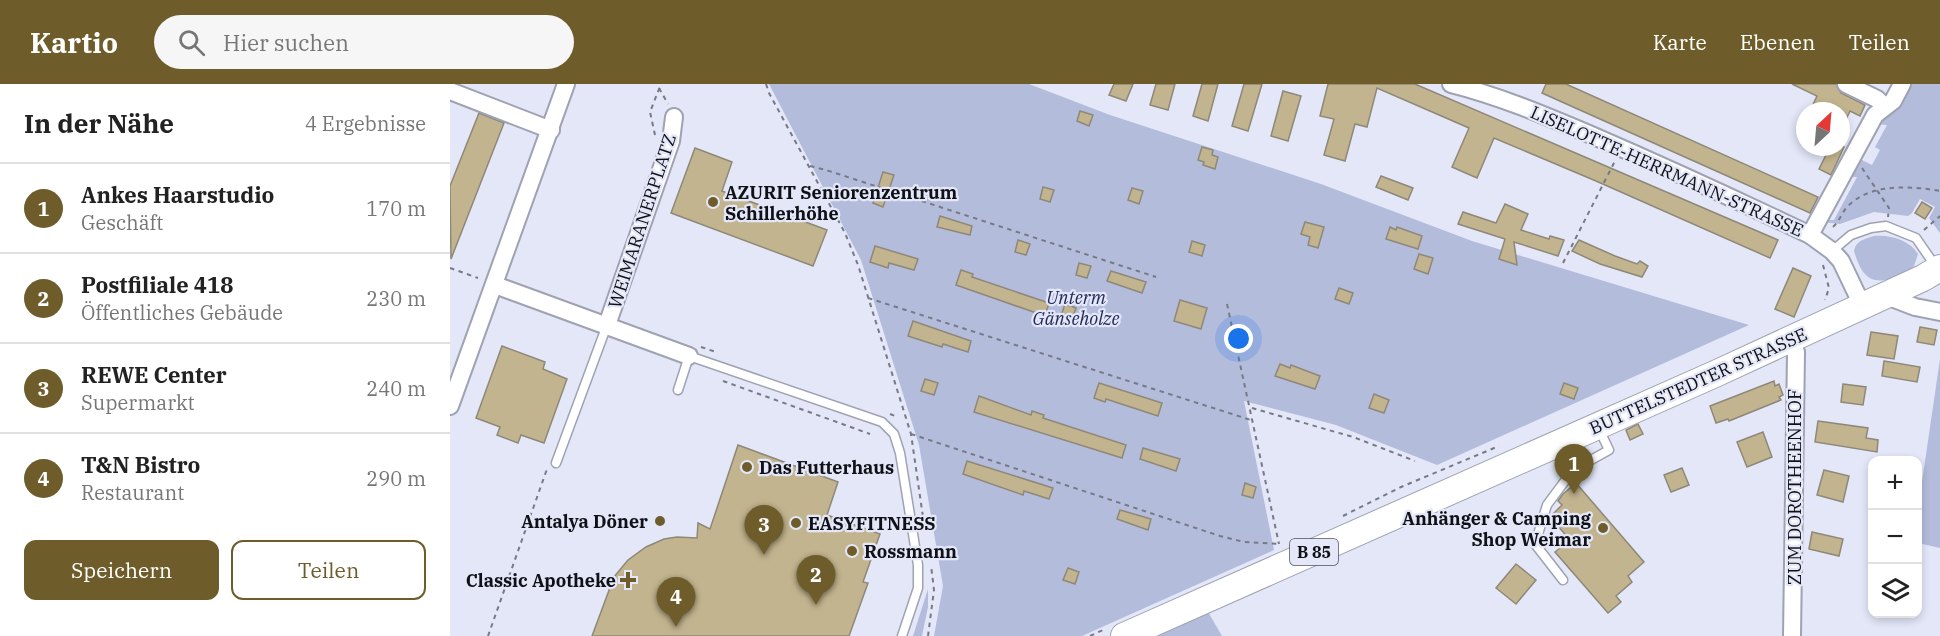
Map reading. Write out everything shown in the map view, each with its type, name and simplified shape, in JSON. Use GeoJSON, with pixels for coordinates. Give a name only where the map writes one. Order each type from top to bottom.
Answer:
{"type":"FeatureCollection","features":[{"type":"Feature","properties":{"kind":"main road","name":"BUTTELSTEDTER STRASSE"},"geometry":{"type":"LineString","coordinates":[[1124,636],[1283,553],[1598,425],[1790,340],[1939,269]]}},
{"type":"Feature","properties":{"kind":"street"},"geometry":{"type":"LineString","coordinates":[[450,406],[566,84]]}},
{"type":"Feature","properties":{"kind":"street","name":"LISELOTTE-HERRMANN-STRASSE"},"geometry":{"type":"LineString","coordinates":[[1451,84],[1475,87],[1622,148],[1810,235],[1826,256],[1841,261],[1873,300]]}},
{"type":"Feature","properties":{"kind":"street"},"geometry":{"type":"LineString","coordinates":[[1846,84],[1878,99],[1884,106]]}},
{"type":"Feature","properties":{"kind":"street"},"geometry":{"type":"LineString","coordinates":[[1810,235],[1875,114],[1893,101],[1902,84]]}},
{"type":"Feature","properties":{"kind":"street"},"geometry":{"type":"LineString","coordinates":[[450,91],[551,130]]}},
{"type":"Feature","properties":{"kind":"street","name":"WEIMARANERPLATZ"},"geometry":{"type":"LineString","coordinates":[[607,325],[671,141],[674,117]]}},
{"type":"Feature","properties":{"kind":"street"},"geometry":{"type":"LineString","coordinates":[[495,285],[689,356]]}},
{"type":"Feature","properties":{"kind":"street"},"geometry":{"type":"LineString","coordinates":[[1873,300],[1940,312]]}},
{"type":"Feature","properties":{"kind":"street","name":"ZUM DOROTHEENHOF"},"geometry":{"type":"LineString","coordinates":[[1790,340],[1796,352],[1792,636]]}},
{"type":"Feature","properties":{"kind":"lane"},"geometry":{"type":"LineString","coordinates":[[1826,256],[1851,235],[1886,226],[1916,238],[1939,269]]}},
{"type":"Feature","properties":{"kind":"lane"},"geometry":{"type":"LineString","coordinates":[[556,463],[607,325]]}},
{"type":"Feature","properties":{"kind":"lane"},"geometry":{"type":"LineString","coordinates":[[678,390],[689,356],[882,422],[894,434],[900,453],[918,565],[918,588],[902,636]]}},
{"type":"Feature","properties":{"kind":"lane"},"geometry":{"type":"LineString","coordinates":[[1563,580],[1535,544],[1547,505],[1573,470],[1609,450],[1598,425]]}},
{"type":"Feature","properties":{"kind":"path"},"geometry":{"type":"LineString","coordinates":[[766,84],[845,233],[858,265],[911,434],[926,534]]}},
{"type":"Feature","properties":{"kind":"path"},"geometry":{"type":"LineString","coordinates":[[1563,263],[1622,148]]}},
{"type":"Feature","properties":{"kind":"path"},"geometry":{"type":"LineString","coordinates":[[1850,159],[1864,170],[1889,208],[1889,213]]}},
{"type":"Feature","properties":{"kind":"path"},"geometry":{"type":"LineString","coordinates":[[808,166],[1156,277]]}},
{"type":"Feature","properties":{"kind":"path"},"geometry":{"type":"LineString","coordinates":[[1832,228],[1849,205],[1877,191],[1904,187],[1940,191]]}},
{"type":"Feature","properties":{"kind":"path"},"geometry":{"type":"LineString","coordinates":[[1916,238],[1940,216]]}},
{"type":"Feature","properties":{"kind":"path"},"geometry":{"type":"LineString","coordinates":[[1821,309],[1829,288],[1826,256]]}},
{"type":"Feature","properties":{"kind":"path"},"geometry":{"type":"LineString","coordinates":[[450,268],[495,285]]}},
{"type":"Feature","properties":{"kind":"path"},"geometry":{"type":"LineString","coordinates":[[868,298],[1254,421]]}},
{"type":"Feature","properties":{"kind":"path"},"geometry":{"type":"LineString","coordinates":[[911,434],[1220,536],[1283,553],[1227,304]]}},
{"type":"Feature","properties":{"kind":"path"},"geometry":{"type":"LineString","coordinates":[[1251,408],[1353,437],[1415,461]]}},
{"type":"Feature","properties":{"kind":"path"},"geometry":{"type":"LineString","coordinates":[[488,636],[547,468],[556,463]]}},
{"type":"Feature","properties":{"kind":"path"},"geometry":{"type":"LineString","coordinates":[[928,636],[934,590],[929,556]]}},
{"type":"Feature","properties":{"kind":"green space","name":"Unterm Gänseholze"},"geometry":{"type":"Polygon","coordinates":[[[769,84],[1029,84],[1110,115],[1321,184],[1472,241],[1749,325],[1437,465],[1336,425],[1244,401],[1274,550],[1082,636],[934,636],[943,586],[919,445],[861,260],[769,84]]]}},
{"type":"Feature","properties":{"kind":"green space"},"geometry":{"type":"Polygon","coordinates":[[[1910,84],[1940,84],[1940,233],[1929,218],[1935,207],[1920,199],[1908,216],[1874,212],[1840,224],[1823,222],[1834,220],[1857,177],[1847,177],[1858,158],[1872,165],[1880,150],[1875,147],[1887,125],[1876,124],[1910,84]]]}},
{"type":"Feature","properties":{"kind":"green space"},"geometry":{"type":"Polygon","coordinates":[[[1874,236],[1892,237],[1910,245],[1918,254],[1914,266],[1894,278],[1885,280],[1872,279],[1867,276],[1854,251],[1859,242],[1874,236]]]}},
{"type":"Feature","properties":{"kind":"green space"},"geometry":{"type":"Polygon","coordinates":[[[1940,359],[1940,548],[1922,544],[1922,482],[1940,359]]]}},
{"type":"Feature","properties":{"kind":"green space"},"geometry":{"type":"Polygon","coordinates":[[[928,589],[928,607],[922,636],[913,636],[928,589]]]}},
{"type":"Feature","properties":{"kind":"green space"},"geometry":{"type":"Polygon","coordinates":[[[1207,610],[1222,636],[1148,636],[1207,610]]]}},
{"type":"Feature","properties":{"kind":"building"},"geometry":{"type":"Polygon","coordinates":[[[1114,84],[1133,84],[1126,101],[1109,95],[1114,84]]]}},
{"type":"Feature","properties":{"kind":"building"},"geometry":{"type":"Polygon","coordinates":[[[1156,84],[1175,84],[1168,110],[1150,105],[1156,84]]]}},
{"type":"Feature","properties":{"kind":"building"},"geometry":{"type":"Polygon","coordinates":[[[1202,84],[1218,84],[1208,121],[1193,116],[1202,84]]]}},
{"type":"Feature","properties":{"kind":"building"},"geometry":{"type":"Polygon","coordinates":[[[1244,84],[1262,84],[1248,131],[1232,126],[1244,84]]]}},
{"type":"Feature","properties":{"kind":"building"},"geometry":{"type":"Polygon","coordinates":[[[1328,84],[1415,84],[1778,240],[1770,258],[1494,138],[1477,178],[1452,167],[1469,128],[1377,88],[1367,127],[1355,124],[1345,161],[1324,155],[1334,119],[1320,116],[1328,84]]]}},
{"type":"Feature","properties":{"kind":"building"},"geometry":{"type":"Polygon","coordinates":[[[1546,84],[1566,84],[1818,197],[1810,213],[1542,93],[1546,84]]]}},
{"type":"Feature","properties":{"kind":"building"},"geometry":{"type":"Polygon","coordinates":[[[1792,84],[1836,84],[1841,93],[1865,105],[1860,116],[1850,111],[1850,102],[1814,102],[1817,96],[1792,84]]]}},
{"type":"Feature","properties":{"kind":"building"},"geometry":{"type":"Polygon","coordinates":[[[1283,91],[1301,96],[1288,141],[1271,136],[1283,91]]]}},
{"type":"Feature","properties":{"kind":"building"},"geometry":{"type":"Polygon","coordinates":[[[1080,111],[1093,115],[1089,126],[1077,121],[1080,111]]]}},
{"type":"Feature","properties":{"kind":"building"},"geometry":{"type":"Polygon","coordinates":[[[479,113],[504,123],[451,259],[450,186],[479,113]]]}},
{"type":"Feature","properties":{"kind":"building"},"geometry":{"type":"Polygon","coordinates":[[[1202,147],[1213,150],[1212,155],[1218,157],[1215,169],[1203,165],[1204,162],[1198,160],[1202,147]]]}},
{"type":"Feature","properties":{"kind":"building","name":"AZURIT Seniorenzentrum Schillerhöhe"},"geometry":{"type":"Polygon","coordinates":[[[695,148],[732,162],[722,191],[827,230],[813,266],[671,213],[695,148]]]}},
{"type":"Feature","properties":{"kind":"building"},"geometry":{"type":"Polygon","coordinates":[[[1826,156],[1840,156],[1831,175],[1819,169],[1826,156]]]}},
{"type":"Feature","properties":{"kind":"building"},"geometry":{"type":"Polygon","coordinates":[[[883,172],[894,175],[883,207],[873,203],[883,172]]]}},
{"type":"Feature","properties":{"kind":"building"},"geometry":{"type":"Polygon","coordinates":[[[1381,176],[1413,188],[1408,200],[1376,187],[1381,176]]]}},
{"type":"Feature","properties":{"kind":"building"},"geometry":{"type":"Polygon","coordinates":[[[1043,187],[1054,190],[1050,202],[1040,199],[1043,187]]]}},
{"type":"Feature","properties":{"kind":"building"},"geometry":{"type":"Polygon","coordinates":[[[1132,188],[1143,191],[1139,204],[1128,200],[1132,188]]]}},
{"type":"Feature","properties":{"kind":"building"},"geometry":{"type":"Polygon","coordinates":[[[1922,202],[1932,208],[1925,219],[1915,213],[1922,202]]]}},
{"type":"Feature","properties":{"kind":"building"},"geometry":{"type":"Polygon","coordinates":[[[1505,204],[1528,214],[1521,230],[1549,239],[1550,236],[1564,240],[1558,256],[1514,242],[1517,265],[1499,259],[1505,239],[1458,224],[1463,212],[1496,223],[1505,204]]]}},
{"type":"Feature","properties":{"kind":"building"},"geometry":{"type":"Polygon","coordinates":[[[940,216],[972,226],[970,235],[937,227],[940,216]]]}},
{"type":"Feature","properties":{"kind":"building"},"geometry":{"type":"Polygon","coordinates":[[[1305,222],[1324,227],[1318,248],[1308,245],[1310,237],[1301,234],[1305,222]]]}},
{"type":"Feature","properties":{"kind":"building"},"geometry":{"type":"Polygon","coordinates":[[[1390,227],[1396,230],[1397,227],[1422,236],[1418,249],[1386,239],[1390,227]]]}},
{"type":"Feature","properties":{"kind":"building"},"geometry":{"type":"Polygon","coordinates":[[[1018,240],[1030,244],[1026,255],[1015,252],[1018,240]]]}},
{"type":"Feature","properties":{"kind":"building"},"geometry":{"type":"Polygon","coordinates":[[[1579,240],[1615,256],[1637,264],[1640,261],[1648,266],[1642,277],[1600,264],[1572,251],[1579,240]]]}},
{"type":"Feature","properties":{"kind":"building"},"geometry":{"type":"Polygon","coordinates":[[[1192,241],[1205,245],[1202,256],[1189,252],[1192,241]]]}},
{"type":"Feature","properties":{"kind":"building"},"geometry":{"type":"Polygon","coordinates":[[[875,246],[918,259],[914,270],[889,263],[888,268],[870,262],[875,246]]]}},
{"type":"Feature","properties":{"kind":"building"},"geometry":{"type":"Polygon","coordinates":[[[1419,254],[1433,258],[1428,274],[1414,269],[1419,254]]]}},
{"type":"Feature","properties":{"kind":"building"},"geometry":{"type":"Polygon","coordinates":[[[1079,263],[1091,266],[1087,278],[1076,275],[1079,263]]]}},
{"type":"Feature","properties":{"kind":"building"},"geometry":{"type":"Polygon","coordinates":[[[1793,268],[1811,276],[1794,317],[1775,309],[1793,268]]]}},
{"type":"Feature","properties":{"kind":"building"},"geometry":{"type":"Polygon","coordinates":[[[961,270],[973,274],[972,277],[1049,303],[1045,316],[956,285],[961,270]]]}},
{"type":"Feature","properties":{"kind":"building"},"geometry":{"type":"Polygon","coordinates":[[[1111,271],[1146,282],[1142,293],[1107,281],[1111,271]]]}},
{"type":"Feature","properties":{"kind":"building"},"geometry":{"type":"Polygon","coordinates":[[[1339,288],[1353,293],[1349,304],[1335,299],[1339,288]]]}},
{"type":"Feature","properties":{"kind":"building"},"geometry":{"type":"Polygon","coordinates":[[[1180,300],[1207,308],[1201,329],[1174,321],[1180,300]]]}},
{"type":"Feature","properties":{"kind":"building"},"geometry":{"type":"Polygon","coordinates":[[[1065,304],[1076,308],[1072,320],[1061,316],[1065,304]]]}},
{"type":"Feature","properties":{"kind":"building"},"geometry":{"type":"Polygon","coordinates":[[[913,321],[971,341],[968,352],[943,344],[942,347],[908,336],[913,321]]]}},
{"type":"Feature","properties":{"kind":"building"},"geometry":{"type":"Polygon","coordinates":[[[1920,327],[1937,330],[1934,345],[1917,342],[1920,327]]]}},
{"type":"Feature","properties":{"kind":"building"},"geometry":{"type":"Polygon","coordinates":[[[1871,332],[1898,336],[1894,359],[1867,355],[1871,332]]]}},
{"type":"Feature","properties":{"kind":"building"},"geometry":{"type":"Polygon","coordinates":[[[502,346],[545,362],[543,369],[567,379],[544,443],[521,435],[518,443],[497,435],[500,427],[476,418],[502,346]]]}},
{"type":"Feature","properties":{"kind":"building"},"geometry":{"type":"Polygon","coordinates":[[[1884,361],[1920,367],[1917,382],[1882,376],[1884,361]]]}},
{"type":"Feature","properties":{"kind":"building"},"geometry":{"type":"Polygon","coordinates":[[[1280,364],[1290,368],[1291,365],[1320,376],[1315,389],[1275,376],[1280,364]]]}},
{"type":"Feature","properties":{"kind":"building"},"geometry":{"type":"Polygon","coordinates":[[[925,379],[938,383],[934,395],[921,391],[925,379]]]}},
{"type":"Feature","properties":{"kind":"building"},"geometry":{"type":"Polygon","coordinates":[[[1774,381],[1775,386],[1779,384],[1783,395],[1779,397],[1781,400],[1729,421],[1728,419],[1716,423],[1710,406],[1774,381]]]}},
{"type":"Feature","properties":{"kind":"building"},"geometry":{"type":"Polygon","coordinates":[[[1099,383],[1162,403],[1158,416],[1106,399],[1105,402],[1094,398],[1099,383]]]}},
{"type":"Feature","properties":{"kind":"building"},"geometry":{"type":"Polygon","coordinates":[[[1564,383],[1578,388],[1574,399],[1560,394],[1564,383]]]}},
{"type":"Feature","properties":{"kind":"building"},"geometry":{"type":"Polygon","coordinates":[[[1843,384],[1866,387],[1863,405],[1841,402],[1843,384]]]}},
{"type":"Feature","properties":{"kind":"building"},"geometry":{"type":"Polygon","coordinates":[[[1374,394],[1389,400],[1384,413],[1369,408],[1374,394]]]}},
{"type":"Feature","properties":{"kind":"building"},"geometry":{"type":"Polygon","coordinates":[[[979,396],[1031,415],[1032,411],[1044,415],[1043,418],[1126,445],[1122,458],[974,412],[979,396]]]}},
{"type":"Feature","properties":{"kind":"building"},"geometry":{"type":"Polygon","coordinates":[[[1818,421],[1868,428],[1866,438],[1878,440],[1877,452],[1815,442],[1818,421]]]}},
{"type":"Feature","properties":{"kind":"building"},"geometry":{"type":"Polygon","coordinates":[[[1638,424],[1643,434],[1630,440],[1626,430],[1638,424]]]}},
{"type":"Feature","properties":{"kind":"building"},"geometry":{"type":"Polygon","coordinates":[[[1763,432],[1772,457],[1747,467],[1737,442],[1763,432]]]}},
{"type":"Feature","properties":{"kind":"building"},"geometry":{"type":"Polygon","coordinates":[[[738,445],[838,482],[827,515],[880,534],[863,582],[868,583],[849,636],[592,636],[614,577],[628,560],[646,547],[664,539],[697,538],[698,523],[710,529],[738,445]]]}},
{"type":"Feature","properties":{"kind":"building"},"geometry":{"type":"Polygon","coordinates":[[[1143,448],[1180,459],[1176,471],[1140,459],[1143,448]]]}},
{"type":"Feature","properties":{"kind":"building"},"geometry":{"type":"Polygon","coordinates":[[[967,461],[1053,488],[1049,499],[1024,491],[1023,495],[963,474],[967,461]]]}},
{"type":"Feature","properties":{"kind":"building"},"geometry":{"type":"Polygon","coordinates":[[[1682,468],[1689,485],[1671,492],[1664,475],[1682,468]]]}},
{"type":"Feature","properties":{"kind":"building"},"geometry":{"type":"Polygon","coordinates":[[[1824,470],[1849,476],[1843,502],[1817,495],[1824,470]]]}},
{"type":"Feature","properties":{"kind":"building"},"geometry":{"type":"Polygon","coordinates":[[[1245,483],[1256,487],[1253,498],[1242,495],[1245,483]]]}},
{"type":"Feature","properties":{"kind":"building"},"geometry":{"type":"Polygon","coordinates":[[[1576,483],[1644,562],[1628,576],[1632,582],[1616,596],[1621,602],[1608,613],[1555,552],[1570,540],[1550,517],[1562,505],[1558,501],[1563,494],[1576,483]]]}},
{"type":"Feature","properties":{"kind":"building"},"geometry":{"type":"Polygon","coordinates":[[[1120,510],[1151,519],[1148,530],[1117,519],[1120,510]]]}},
{"type":"Feature","properties":{"kind":"building"},"geometry":{"type":"Polygon","coordinates":[[[1812,532],[1843,539],[1839,556],[1809,549],[1812,532]]]}},
{"type":"Feature","properties":{"kind":"building"},"geometry":{"type":"Polygon","coordinates":[[[1516,564],[1536,580],[1516,604],[1496,588],[1516,564]]]}},
{"type":"Feature","properties":{"kind":"building"},"geometry":{"type":"Polygon","coordinates":[[[1068,568],[1079,572],[1075,584],[1063,580],[1068,568]]]}},
{"type":"Feature","properties":{"kind":"place","name":"AZURIT Seniorenzentrum Schillerhöhe"},"geometry":{"type":"Point","coordinates":[713,202]}},
{"type":"Feature","properties":{"kind":"place","name":"Das Futterhaus"},"geometry":{"type":"Point","coordinates":[747,467]}},
{"type":"Feature","properties":{"kind":"place","name":"Ankes Haarstudio"},"geometry":{"type":"Point","coordinates":[1574,494]}},
{"type":"Feature","properties":{"kind":"place","name":"Antalya Döner"},"geometry":{"type":"Point","coordinates":[660,521]}},
{"type":"Feature","properties":{"kind":"place","name":"EASYFITNESS"},"geometry":{"type":"Point","coordinates":[796,523]}},
{"type":"Feature","properties":{"kind":"place","name":"Anhänger & Camping Shop Weimar"},"geometry":{"type":"Point","coordinates":[1603,528]}},
{"type":"Feature","properties":{"kind":"place","name":"Rossmann"},"geometry":{"type":"Point","coordinates":[852,551]}},
{"type":"Feature","properties":{"kind":"place","name":"REWE Center"},"geometry":{"type":"Point","coordinates":[764,555]}},
{"type":"Feature","properties":{"kind":"place","name":"Classic Apotheke"},"geometry":{"type":"Point","coordinates":[628,580]}},
{"type":"Feature","properties":{"kind":"place","name":"Postfiliale 418"},"geometry":{"type":"Point","coordinates":[816,605]}},
{"type":"Feature","properties":{"kind":"place","name":"T&N Bistro"},"geometry":{"type":"Point","coordinates":[676,627]}}]}
